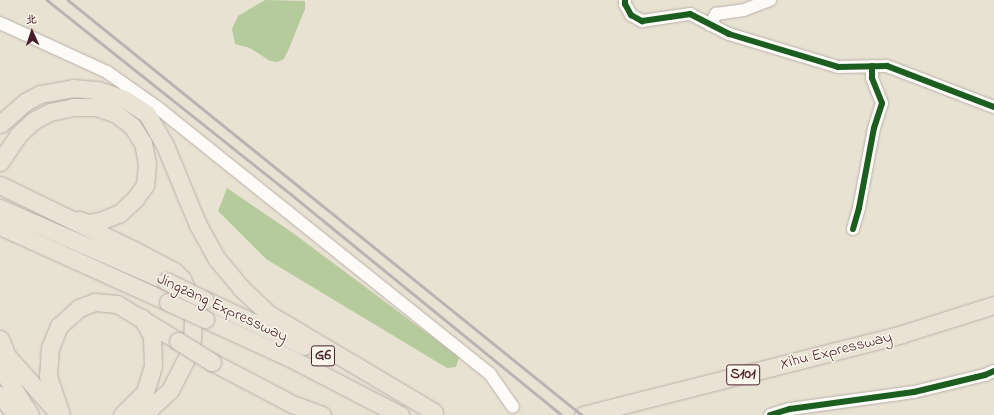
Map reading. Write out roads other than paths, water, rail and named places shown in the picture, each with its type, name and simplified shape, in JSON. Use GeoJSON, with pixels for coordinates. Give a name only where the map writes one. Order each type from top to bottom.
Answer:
{"type":"FeatureCollection","features":[{"type":"Feature","properties":{"kind":"highway"},"geometry":{"type":"LineString","coordinates":[[0,124],[25,102],[40,94],[73,88],[98,90],[124,99],[146,114],[164,143],[189,205],[216,259],[241,288],[269,314],[351,361],[437,414]]}},
{"type":"Feature","properties":{"kind":"highway"},"geometry":{"type":"LineString","coordinates":[[0,137],[7,128],[29,108],[58,101],[93,100],[128,114],[149,135],[168,173],[189,205]]}},
{"type":"Feature","properties":{"kind":"highway"},"geometry":{"type":"LineString","coordinates":[[0,162],[18,135],[33,121],[50,112],[73,107],[96,107],[116,114],[132,126],[143,143],[147,163],[144,185],[135,199],[120,213],[100,221],[87,222],[60,214]]}},
{"type":"Feature","properties":{"kind":"highway"},"geometry":{"type":"LineString","coordinates":[[5,187],[174,271],[182,279],[186,289],[193,320],[192,339],[188,355],[170,390],[143,415]]}},
{"type":"Feature","properties":{"kind":"highway","name":"Jingzang Expressway"},"geometry":{"type":"LineString","coordinates":[[5,219],[166,281],[298,344],[437,414]]}},
{"type":"Feature","properties":{"kind":"highway","name":"Jingzang Expressway"},"geometry":{"type":"LineString","coordinates":[[5,219],[168,302],[292,359],[400,415]]}},
{"type":"Feature","properties":{"kind":"highway"},"geometry":{"type":"LineString","coordinates":[[60,415],[48,376],[50,348],[59,326],[79,308],[95,302],[117,304],[212,362],[292,404],[322,415]]}},
{"type":"Feature","properties":{"kind":"highway","name":"Xihu Expressway"},"geometry":{"type":"LineString","coordinates":[[627,415],[903,339],[994,305]]}},
{"type":"Feature","properties":{"kind":"highway","name":"Xihu Expressway"},"geometry":{"type":"LineString","coordinates":[[583,415],[994,317]]}},
{"type":"Feature","properties":{"kind":"highway"},"geometry":{"type":"LineString","coordinates":[[122,415],[145,392],[153,366],[152,336],[142,318]]}},
{"type":"Feature","properties":{"kind":"highway"},"geometry":{"type":"LineString","coordinates":[[0,339],[7,356],[60,415]]}},
{"type":"Feature","properties":{"kind":"highway"},"geometry":{"type":"LineString","coordinates":[[0,367],[30,415]]}},
{"type":"Feature","properties":{"kind":"highway"},"geometry":{"type":"LineString","coordinates":[[0,395],[16,415]]}},
{"type":"Feature","properties":{"kind":"street"},"geometry":{"type":"LineString","coordinates":[[625,0],[625,4],[631,14],[642,21],[690,14],[729,34],[838,67],[887,66],[994,107]]}},
{"type":"Feature","properties":{"kind":"street"},"geometry":{"type":"LineString","coordinates":[[710,25],[716,14],[744,10],[770,0]]}},
{"type":"Feature","properties":{"kind":"street"},"geometry":{"type":"LineString","coordinates":[[0,23],[107,72],[158,108],[490,374],[513,407]]}},
{"type":"Feature","properties":{"kind":"street"},"geometry":{"type":"LineString","coordinates":[[853,229],[859,208],[874,128],[882,102],[872,78],[872,66]]}},
{"type":"Feature","properties":{"kind":"street"},"geometry":{"type":"LineString","coordinates":[[770,415],[790,409],[914,392],[985,375],[994,371]]}},
{"type":"Feature","properties":{"kind":"railway"},"geometry":{"type":"LineString","coordinates":[[47,0],[292,195],[562,415]]}},
{"type":"Feature","properties":{"kind":"railway"},"geometry":{"type":"LineString","coordinates":[[68,0],[582,415]]}}]}
